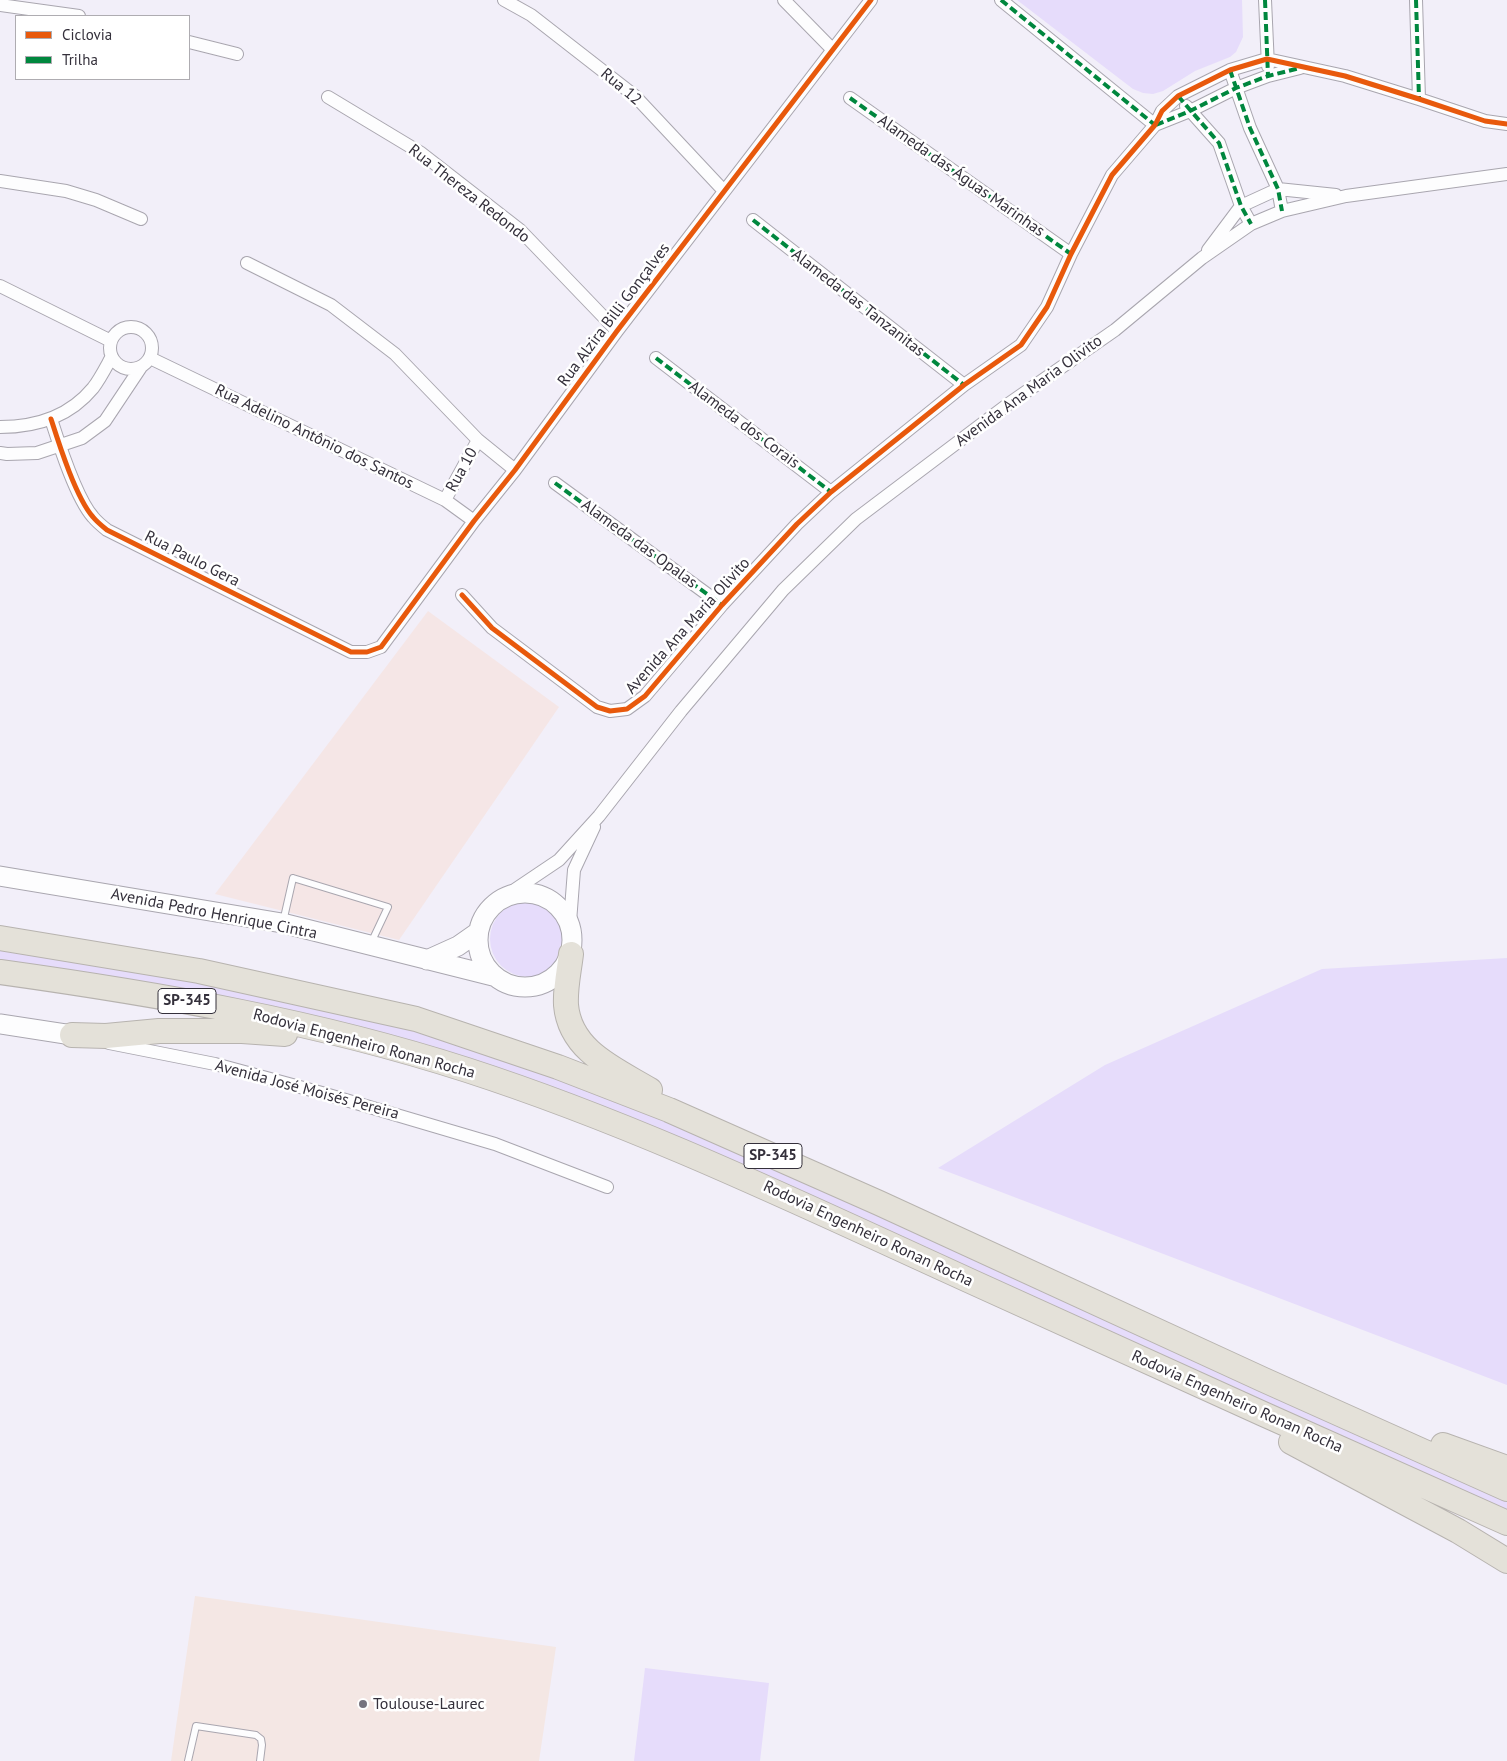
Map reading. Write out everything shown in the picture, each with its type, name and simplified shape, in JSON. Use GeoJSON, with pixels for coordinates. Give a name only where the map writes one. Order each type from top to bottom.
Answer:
{"type":"FeatureCollection","features":[{"type":"Feature","properties":{"kind":"highway","name":"Rodovia Engenheiro Ronan Rocha"},"geometry":{"type":"LineString","coordinates":[[0,938],[112,955],[199,971],[416,1019],[558,1067],[669,1110],[870,1199],[1507,1489]]}},
{"type":"Feature","properties":{"kind":"highway"},"geometry":{"type":"LineString","coordinates":[[571,954],[566,1006],[573,1030],[587,1050],[596,1058],[728,1136]]}},
{"type":"Feature","properties":{"kind":"highway","name":"Rodovia Engenheiro Ronan Rocha"},"geometry":{"type":"LineString","coordinates":[[0,972],[209,1004],[371,1042],[466,1070],[563,1104],[716,1164],[1097,1340],[1507,1523]]}},
{"type":"Feature","properties":{"kind":"highway"},"geometry":{"type":"LineString","coordinates":[[72,1035],[106,1036],[159,1031],[242,1031],[371,1042]]}},
{"type":"Feature","properties":{"kind":"highway"},"geometry":{"type":"LineString","coordinates":[[1097,1340],[1449,1526],[1507,1561]]}},
{"type":"Feature","properties":{"kind":"highway"},"geometry":{"type":"LineString","coordinates":[[1264,1380],[1507,1468]]}},
{"type":"Feature","properties":{"kind":"street","name":"Rua 12"},"geometry":{"type":"LineString","coordinates":[[504,0],[531,15],[635,96],[724,191]]}},
{"type":"Feature","properties":{"kind":"street"},"geometry":{"type":"LineString","coordinates":[[784,0],[832,49]]}},
{"type":"Feature","properties":{"kind":"street","name":"Rua Alzira Billi Gonçalves"},"geometry":{"type":"LineString","coordinates":[[381,647],[617,331],[871,0]]}},
{"type":"Feature","properties":{"kind":"street"},"geometry":{"type":"LineString","coordinates":[[1001,0],[1155,125]]}},
{"type":"Feature","properties":{"kind":"street"},"geometry":{"type":"LineString","coordinates":[[1265,0],[1268,76]]}},
{"type":"Feature","properties":{"kind":"street"},"geometry":{"type":"LineString","coordinates":[[1416,0],[1419,99]]}},
{"type":"Feature","properties":{"kind":"street"},"geometry":{"type":"LineString","coordinates":[[0,5],[72,15]]}},
{"type":"Feature","properties":{"kind":"street"},"geometry":{"type":"LineString","coordinates":[[190,42],[237,54]]}},
{"type":"Feature","properties":{"kind":"street","name":"Avenida Ana Maria Olivito"},"geometry":{"type":"LineString","coordinates":[[462,595],[492,628],[597,707],[610,711],[627,709],[645,696],[722,605],[797,524],[831,492],[964,385],[1021,345],[1048,307],[1071,254],[1112,175],[1155,125],[1162,111],[1178,96],[1230,70],[1267,59],[1345,76],[1485,121],[1507,124]]}},
{"type":"Feature","properties":{"kind":"street","name":"Avenida Ana Maria Olivito"},"geometry":{"type":"LineString","coordinates":[[1155,125],[1190,111],[1236,88],[1268,76],[1303,68]]}},
{"type":"Feature","properties":{"kind":"street"},"geometry":{"type":"LineString","coordinates":[[1230,70],[1250,128],[1278,189],[1282,211]]}},
{"type":"Feature","properties":{"kind":"street"},"geometry":{"type":"LineString","coordinates":[[1178,96],[1219,143],[1241,206],[1251,224]]}},
{"type":"Feature","properties":{"kind":"street","name":"Rua Thereza Redondo"},"geometry":{"type":"LineString","coordinates":[[328,97],[421,152],[520,230],[617,331]]}},
{"type":"Feature","properties":{"kind":"street","name":"Alameda das Águas Marinhas"},"geometry":{"type":"LineString","coordinates":[[850,98],[1071,254]]}},
{"type":"Feature","properties":{"kind":"street","name":"Avenida Ana Maria Olivito"},"geometry":{"type":"LineString","coordinates":[[504,897],[559,860],[599,816],[681,710],[783,590],[856,518],[1007,405],[1115,330],[1202,258],[1251,224],[1282,211],[1346,196],[1507,174]]}},
{"type":"Feature","properties":{"kind":"street"},"geometry":{"type":"LineString","coordinates":[[0,181],[66,191],[96,200],[142,219]]}},
{"type":"Feature","properties":{"kind":"street","name":"Avenida Ana Maria Olivito"},"geometry":{"type":"LineString","coordinates":[[1202,258],[1241,206],[1278,189],[1346,196]]}},
{"type":"Feature","properties":{"kind":"street","name":"Alameda das Tanzanitas"},"geometry":{"type":"LineString","coordinates":[[753,220],[964,385]]}},
{"type":"Feature","properties":{"kind":"street"},"geometry":{"type":"LineString","coordinates":[[247,263],[331,304],[396,354],[478,440],[515,470]]}},
{"type":"Feature","properties":{"kind":"street"},"geometry":{"type":"LineString","coordinates":[[0,286],[111,341]]}},
{"type":"Feature","properties":{"kind":"street"},"geometry":{"type":"LineString","coordinates":[[0,453],[37,453],[60,446],[82,438],[105,421],[141,367],[150,358],[152,351],[150,337],[140,328],[133,326],[119,330],[114,335],[109,349],[112,358],[121,367],[134,370],[141,367]]}},
{"type":"Feature","properties":{"kind":"street"},"geometry":{"type":"LineString","coordinates":[[0,427],[19,427],[51,419],[69,411],[93,388],[112,358]]}},
{"type":"Feature","properties":{"kind":"street","name":"Rua Adelino Antônio dos Santos"},"geometry":{"type":"LineString","coordinates":[[150,358],[445,500],[474,521]]}},
{"type":"Feature","properties":{"kind":"street","name":"Alameda dos Corais"},"geometry":{"type":"LineString","coordinates":[[656,358],[831,492]]}},
{"type":"Feature","properties":{"kind":"street","name":"Rua Paulo Gera"},"geometry":{"type":"LineString","coordinates":[[51,419],[81,498],[92,516],[107,530],[351,652],[367,652],[381,647]]}},
{"type":"Feature","properties":{"kind":"street","name":"Rua 10"},"geometry":{"type":"LineString","coordinates":[[445,500],[478,440]]}},
{"type":"Feature","properties":{"kind":"street","name":"Alameda das Opalas"},"geometry":{"type":"LineString","coordinates":[[555,483],[722,605]]}},
{"type":"Feature","properties":{"kind":"street","name":"Avenida Ana Maria Olivito"},"geometry":{"type":"LineString","coordinates":[[570,922],[574,870],[599,816]]}},
{"type":"Feature","properties":{"kind":"street","name":"Avenida Pedro Henrique Cintra"},"geometry":{"type":"LineString","coordinates":[[0,876],[282,924],[493,976]]}},
{"type":"Feature","properties":{"kind":"street"},"geometry":{"type":"LineString","coordinates":[[519,892],[535,893],[550,899],[562,909],[570,922],[573,938],[571,954],[564,968],[552,979],[538,986],[522,988],[506,984],[493,976],[483,963],[478,948],[478,932],[483,918],[492,906],[504,897],[519,892]]}},
{"type":"Feature","properties":{"kind":"street"},"geometry":{"type":"LineString","coordinates":[[427,960],[458,946],[478,932]]}},
{"type":"Feature","properties":{"kind":"street","name":"Avenida José Moisés Pereira"},"geometry":{"type":"LineString","coordinates":[[0,1024],[72,1035],[215,1064],[322,1093],[495,1144],[607,1186]]}},
{"type":"Feature","properties":{"kind":"lane"},"geometry":{"type":"LineString","coordinates":[[282,924],[293,878],[388,907],[370,946]]}},
{"type":"Feature","properties":{"kind":"lane"},"geometry":{"type":"LineString","coordinates":[[188,1761],[196,1726],[256,1735],[261,1739],[262,1745],[260,1761]]}},
{"type":"Feature","properties":{"kind":"shaded area"},"geometry":{"type":"Polygon","coordinates":[[[1017,0],[1242,0],[1243,37],[1236,52],[1230,57],[1195,71],[1163,91],[1153,94],[1143,93],[1133,89],[1017,0]]]}},
{"type":"Feature","properties":{"kind":"shaded area"},"geometry":{"type":"Polygon","coordinates":[[[428,611],[559,707],[399,940],[215,894],[428,611]]]}},
{"type":"Feature","properties":{"kind":"shaded area"},"geometry":{"type":"Polygon","coordinates":[[[528,901],[542,904],[555,912],[563,925],[566,939],[563,953],[555,966],[542,974],[528,977],[514,974],[501,966],[493,953],[490,939],[493,925],[501,912],[514,904],[528,901]]]}},
{"type":"Feature","properties":{"kind":"shaded area"},"geometry":{"type":"Polygon","coordinates":[[[0,948],[140,970],[387,1023],[469,1047],[545,1073],[708,1137],[1507,1500],[1507,1515],[538,1085],[0,962],[0,948]]]}},
{"type":"Feature","properties":{"kind":"shaded area"},"geometry":{"type":"Polygon","coordinates":[[[1507,958],[1507,1385],[938,1168],[1105,1065],[1322,969],[1507,958]]]}},
{"type":"Feature","properties":{"kind":"shaded area","name":"Toulouse-Laurec"},"geometry":{"type":"Polygon","coordinates":[[[195,1596],[556,1647],[539,1761],[171,1761],[195,1596]]]}},
{"type":"Feature","properties":{"kind":"shaded area"},"geometry":{"type":"Polygon","coordinates":[[[645,1668],[769,1683],[760,1761],[634,1761],[645,1668]]]}},
{"type":"Feature","properties":{"kind":"marked path"},"geometry":{"type":"LineString","coordinates":[[1001,0],[1155,125]]}},
{"type":"Feature","properties":{"kind":"marked path"},"geometry":{"type":"LineString","coordinates":[[1265,0],[1268,76]]}},
{"type":"Feature","properties":{"kind":"marked path"},"geometry":{"type":"LineString","coordinates":[[1416,0],[1419,99]]}},
{"type":"Feature","properties":{"kind":"marked path"},"geometry":{"type":"LineString","coordinates":[[1156,125],[1190,111],[1236,88],[1268,76],[1300,68]]}},
{"type":"Feature","properties":{"kind":"marked path"},"geometry":{"type":"LineString","coordinates":[[1230,70],[1250,128],[1278,189],[1282,211]]}},
{"type":"Feature","properties":{"kind":"marked path"},"geometry":{"type":"LineString","coordinates":[[1178,96],[1219,143],[1241,206],[1251,224]]}},
{"type":"Feature","properties":{"kind":"marked path"},"geometry":{"type":"LineString","coordinates":[[850,98],[1071,254]]}},
{"type":"Feature","properties":{"kind":"marked path"},"geometry":{"type":"LineString","coordinates":[[753,220],[964,385]]}},
{"type":"Feature","properties":{"kind":"marked path"},"geometry":{"type":"LineString","coordinates":[[656,358],[831,492]]}},
{"type":"Feature","properties":{"kind":"marked path"},"geometry":{"type":"LineString","coordinates":[[555,483],[722,605]]}},
{"type":"Feature","properties":{"kind":"cycle path"},"geometry":{"type":"LineString","coordinates":[[51,419],[80,497],[93,517],[107,530],[351,652],[367,652],[381,647],[617,331],[871,0]]}},
{"type":"Feature","properties":{"kind":"cycle path"},"geometry":{"type":"LineString","coordinates":[[462,595],[492,628],[597,707],[610,711],[627,709],[645,696],[722,605],[797,524],[831,492],[964,385],[1021,345],[1047,307],[1071,254],[1112,175],[1155,125],[1162,111],[1178,96],[1230,70],[1267,59],[1345,76],[1485,121],[1507,124]]}},
{"type":"Feature","properties":{"kind":"place","name":"Toulouse-Laurec"},"geometry":{"type":"Point","coordinates":[363,1704]}}]}
